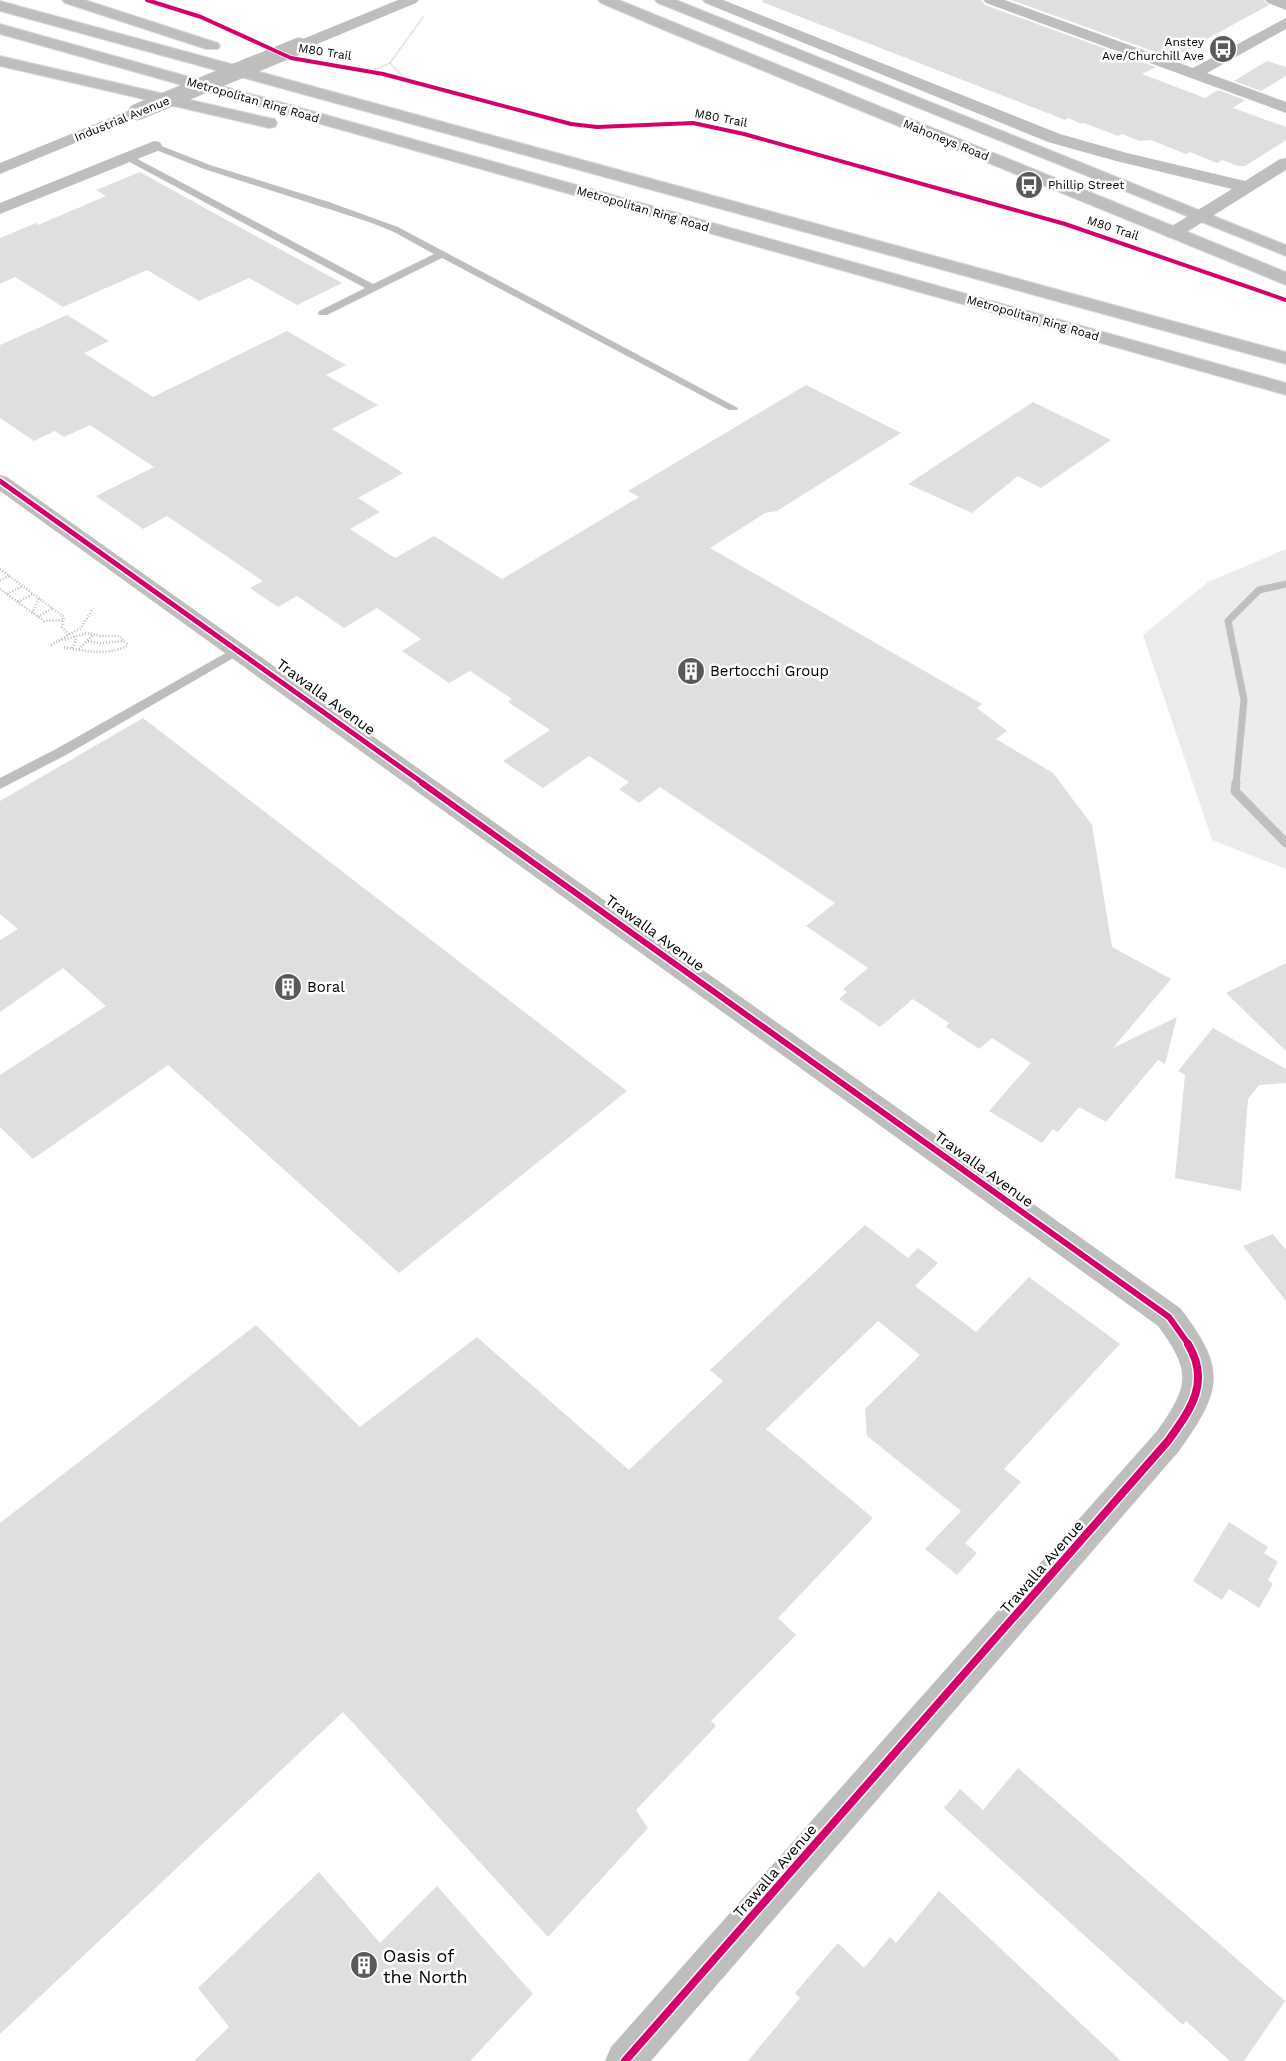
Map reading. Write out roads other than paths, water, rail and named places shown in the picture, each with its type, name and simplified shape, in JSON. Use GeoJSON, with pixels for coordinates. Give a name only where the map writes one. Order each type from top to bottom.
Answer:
{"type":"FeatureCollection","features":[{"type":"Feature","properties":{"kind":"main road"},"geometry":{"type":"LineString","coordinates":[[70,0],[782,222]]}},
{"type":"Feature","properties":{"kind":"main road","name":"Industrial Avenue"},"geometry":{"type":"LineString","coordinates":[[0,169],[411,0]]}},
{"type":"Feature","properties":{"kind":"main road","name":"Mahoneys Road"},"geometry":{"type":"LineString","coordinates":[[663,0],[1286,251]]}},
{"type":"Feature","properties":{"kind":"main road"},"geometry":{"type":"LineString","coordinates":[[710,0],[1054,138],[1247,187]]}},
{"type":"Feature","properties":{"kind":"main road"},"geometry":{"type":"LineString","coordinates":[[991,0],[1286,108]]}},
{"type":"Feature","properties":{"kind":"main road"},"geometry":{"type":"LineString","coordinates":[[1274,0],[1286,5]]}},
{"type":"Feature","properties":{"kind":"main road","name":"Mahoneys Road"},"geometry":{"type":"LineString","coordinates":[[610,1],[1286,279]]}},
{"type":"Feature","properties":{"kind":"main road","name":"Metropolitan Ring Road"},"geometry":{"type":"LineString","coordinates":[[0,6],[782,222],[1286,358]]}},
{"type":"Feature","properties":{"kind":"main road"},"geometry":{"type":"LineString","coordinates":[[1194,74],[1286,23]]}},
{"type":"Feature","properties":{"kind":"main road","name":"Metropolitan Ring Road"},"geometry":{"type":"LineString","coordinates":[[0,29],[1286,389]]}},
{"type":"Feature","properties":{"kind":"main road"},"geometry":{"type":"LineString","coordinates":[[0,61],[282,126]]}},
{"type":"Feature","properties":{"kind":"main road"},"geometry":{"type":"LineString","coordinates":[[310,132],[706,227]]}},
{"type":"Feature","properties":{"kind":"main road"},"geometry":{"type":"LineString","coordinates":[[0,209],[154,146]]}},
{"type":"Feature","properties":{"kind":"main road"},"geometry":{"type":"LineString","coordinates":[[1172,233],[1286,163]]}},
{"type":"Feature","properties":{"kind":"main road"},"geometry":{"type":"LineString","coordinates":[[0,180],[30,197]]}},
{"type":"Feature","properties":{"kind":"main road","name":"Trawalla Avenue"},"geometry":{"type":"LineString","coordinates":[[0,481],[1169,1317],[1192,1347],[1199,1376],[1198,1392],[1192,1407],[1168,1441],[625,2061]]}},
{"type":"Feature","properties":{"kind":"lane"},"geometry":{"type":"LineString","coordinates":[[154,146],[163,147],[198,164],[395,229],[733,408]]}},
{"type":"Feature","properties":{"kind":"lane"},"geometry":{"type":"LineString","coordinates":[[127,157],[374,288]]}},
{"type":"Feature","properties":{"kind":"lane"},"geometry":{"type":"LineString","coordinates":[[323,314],[440,254]]}},
{"type":"Feature","properties":{"kind":"lane"},"geometry":{"type":"LineString","coordinates":[[0,784],[61,752],[238,650]]}},
{"type":"Feature","properties":{"kind":"waterway"},"geometry":{"type":"LineString","coordinates":[[1236,784],[1244,700],[1228,621],[1259,590],[1286,584]]}},
{"type":"Feature","properties":{"kind":"waterway"},"geometry":{"type":"LineString","coordinates":[[1236,783],[1235,791],[1286,843]]}},
{"type":"Feature","properties":{"kind":"place","name":"Anstey Ave/Churchill Ave"},"geometry":{"type":"Point","coordinates":[1223,49]}},
{"type":"Feature","properties":{"kind":"place","name":"Phillip Street"},"geometry":{"type":"Point","coordinates":[1029,185]}},
{"type":"Feature","properties":{"kind":"place","name":"Bertocchi Group"},"geometry":{"type":"Point","coordinates":[691,671]}},
{"type":"Feature","properties":{"kind":"place","name":"Boral"},"geometry":{"type":"Point","coordinates":[288,987]}},
{"type":"Feature","properties":{"kind":"place","name":"Oasis of the North"},"geometry":{"type":"Point","coordinates":[364,1965]}}]}
